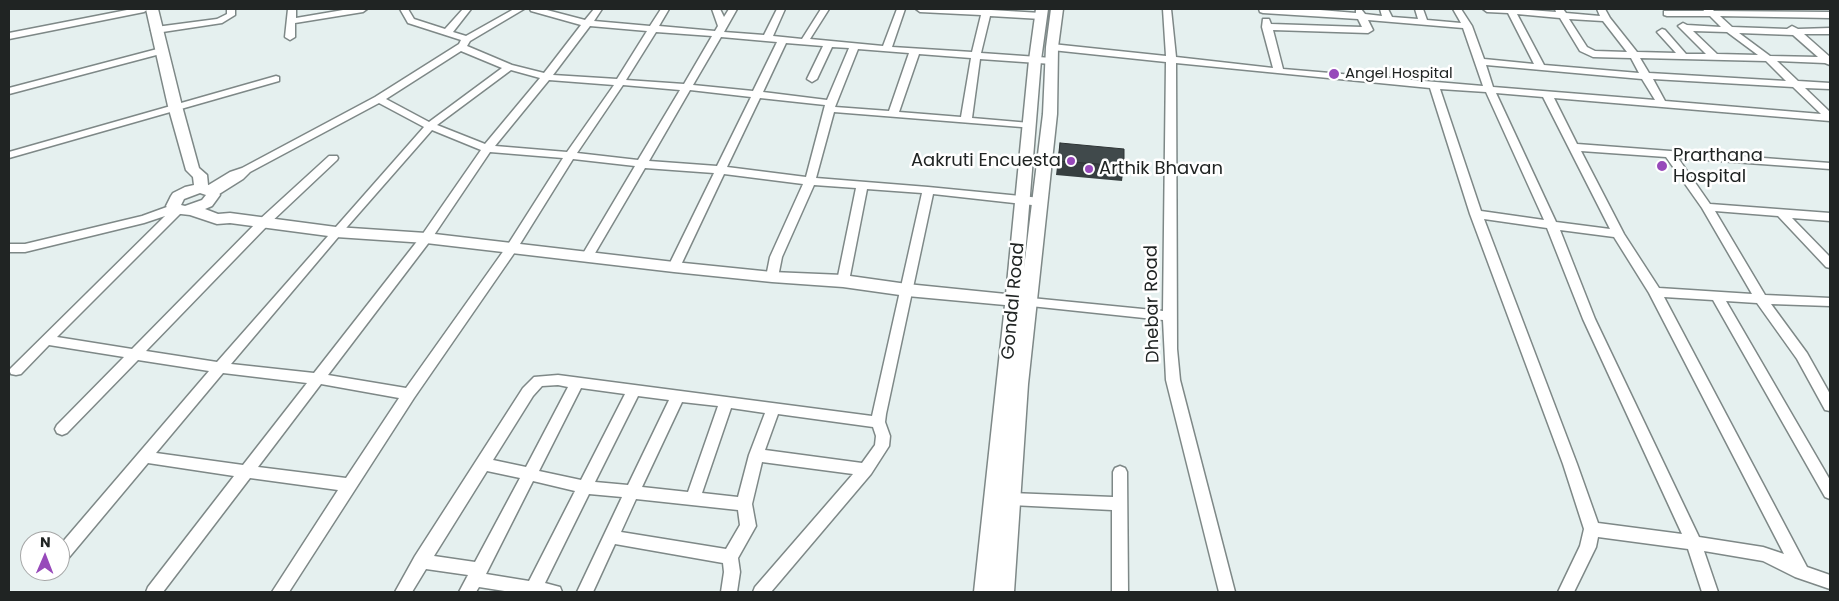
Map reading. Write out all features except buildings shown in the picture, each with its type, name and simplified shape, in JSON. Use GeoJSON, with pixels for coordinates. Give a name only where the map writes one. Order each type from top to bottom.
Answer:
{"type":"FeatureCollection","features":[{"type":"Feature","properties":{"kind":"main road"},"geometry":{"type":"LineString","coordinates":[[152,9],[175,106],[193,170],[186,179],[203,190],[211,199],[197,208]]}},
{"type":"Feature","properties":{"kind":"main road","name":"Gondal Road"},"geometry":{"type":"LineString","coordinates":[[984,592],[1022,301],[1041,202],[1050,114],[1052,54],[1057,9]]}},
{"type":"Feature","properties":{"kind":"main road","name":"Gondal Road"},"geometry":{"type":"LineString","coordinates":[[1004,592],[1019,384],[1024,201],[1035,60],[1041,12]]}},
{"type":"Feature","properties":{"kind":"main road"},"geometry":{"type":"LineString","coordinates":[[203,190],[178,196],[175,207],[197,208],[217,219],[230,218],[336,232],[426,238],[674,267],[772,277],[843,281],[907,290],[1022,301]]}},
{"type":"Feature","properties":{"kind":"street"},"geometry":{"type":"LineString","coordinates":[[9,36],[144,9]]}},
{"type":"Feature","properties":{"kind":"street"},"geometry":{"type":"LineString","coordinates":[[156,30],[219,21],[231,15],[231,9]]}},
{"type":"Feature","properties":{"kind":"street"},"geometry":{"type":"LineString","coordinates":[[290,37],[293,21],[292,9]]}},
{"type":"Feature","properties":{"kind":"street"},"geometry":{"type":"LineString","coordinates":[[293,21],[359,9]]}},
{"type":"Feature","properties":{"kind":"street"},"geometry":{"type":"LineString","coordinates":[[404,9],[411,21],[447,33],[465,42],[470,53],[509,67],[546,77],[619,84],[686,87],[893,115],[1030,126]]}},
{"type":"Feature","properties":{"kind":"street"},"geometry":{"type":"LineString","coordinates":[[447,33],[467,9]]}},
{"type":"Feature","properties":{"kind":"street"},"geometry":{"type":"LineString","coordinates":[[534,9],[586,24],[720,29],[783,40],[1035,60],[1052,54],[1171,60],[1279,71],[1830,117]]}},
{"type":"Feature","properties":{"kind":"street"},"geometry":{"type":"LineString","coordinates":[[154,592],[320,379],[426,238],[487,150],[598,9]]}},
{"type":"Feature","properties":{"kind":"street"},"geometry":{"type":"LineString","coordinates":[[280,592],[409,394],[511,249],[570,155],[619,84],[665,9]]}},
{"type":"Feature","properties":{"kind":"street"},"geometry":{"type":"LineString","coordinates":[[716,9],[720,29]]}},
{"type":"Feature","properties":{"kind":"street"},"geometry":{"type":"LineString","coordinates":[[587,256],[733,9]]}},
{"type":"Feature","properties":{"kind":"street"},"geometry":{"type":"LineString","coordinates":[[767,38],[781,9]]}},
{"type":"Feature","properties":{"kind":"street"},"geometry":{"type":"LineString","coordinates":[[804,42],[825,9]]}},
{"type":"Feature","properties":{"kind":"street"},"geometry":{"type":"LineString","coordinates":[[887,49],[901,9]]}},
{"type":"Feature","properties":{"kind":"street"},"geometry":{"type":"LineString","coordinates":[[920,9],[1041,12]]}},
{"type":"Feature","properties":{"kind":"street","name":"Dhebar Road"},"geometry":{"type":"LineString","coordinates":[[1168,9],[1171,60],[1169,183],[1170,316],[1173,380],[1227,592]]}},
{"type":"Feature","properties":{"kind":"street"},"geometry":{"type":"LineString","coordinates":[[1279,71],[1263,9],[1360,13],[1388,19],[1467,26]]}},
{"type":"Feature","properties":{"kind":"street"},"geometry":{"type":"LineString","coordinates":[[1384,9],[1388,19]]}},
{"type":"Feature","properties":{"kind":"street"},"geometry":{"type":"LineString","coordinates":[[1419,9],[1423,22]]}},
{"type":"Feature","properties":{"kind":"street"},"geometry":{"type":"LineString","coordinates":[[1457,9],[1467,26],[1489,89],[1552,225],[1589,319],[1694,543],[1710,592]]}},
{"type":"Feature","properties":{"kind":"street"},"geometry":{"type":"LineString","coordinates":[[1487,9],[1561,12],[1606,19]]}},
{"type":"Feature","properties":{"kind":"street"},"geometry":{"type":"LineString","coordinates":[[1601,9],[1606,19],[1634,56],[1661,103]]}},
{"type":"Feature","properties":{"kind":"street"},"geometry":{"type":"LineString","coordinates":[[1821,9],[1830,15]]}},
{"type":"Feature","properties":{"kind":"street"},"geometry":{"type":"LineString","coordinates":[[203,190],[246,170],[379,99],[513,10]]}},
{"type":"Feature","properties":{"kind":"street"},"geometry":{"type":"LineString","coordinates":[[966,121],[976,55],[987,11]]}},
{"type":"Feature","properties":{"kind":"street"},"geometry":{"type":"LineString","coordinates":[[1511,11],[1540,66]]}},
{"type":"Feature","properties":{"kind":"street"},"geometry":{"type":"LineString","coordinates":[[1664,11],[1774,11],[1830,15]]}},
{"type":"Feature","properties":{"kind":"street"},"geometry":{"type":"LineString","coordinates":[[1664,11],[1685,28],[1714,57]]}},
{"type":"Feature","properties":{"kind":"street"},"geometry":{"type":"LineString","coordinates":[[1709,11],[1730,30],[1770,60],[1830,117]]}},
{"type":"Feature","properties":{"kind":"street"},"geometry":{"type":"LineString","coordinates":[[1774,11],[1829,61]]}},
{"type":"Feature","properties":{"kind":"street"},"geometry":{"type":"LineString","coordinates":[[1561,12],[1587,52],[1634,56],[1829,61]]}},
{"type":"Feature","properties":{"kind":"street"},"geometry":{"type":"LineString","coordinates":[[1267,27],[1368,30],[1360,13]]}},
{"type":"Feature","properties":{"kind":"street"},"geometry":{"type":"LineString","coordinates":[[1685,28],[1795,32],[1830,31]]}},
{"type":"Feature","properties":{"kind":"street"},"geometry":{"type":"LineString","coordinates":[[1662,32],[1683,56]]}},
{"type":"Feature","properties":{"kind":"street"},"geometry":{"type":"LineString","coordinates":[[674,267],[783,40]]}},
{"type":"Feature","properties":{"kind":"street"},"geometry":{"type":"LineString","coordinates":[[812,79],[829,44]]}},
{"type":"Feature","properties":{"kind":"street"},"geometry":{"type":"LineString","coordinates":[[772,277],[776,257],[810,181],[830,106],[855,46]]}},
{"type":"Feature","properties":{"kind":"street"},"geometry":{"type":"LineString","coordinates":[[9,91],[161,51]]}},
{"type":"Feature","properties":{"kind":"street"},"geometry":{"type":"LineString","coordinates":[[893,115],[915,51]]}},
{"type":"Feature","properties":{"kind":"street"},"geometry":{"type":"LineString","coordinates":[[1480,62],[1645,76],[1796,86],[1830,86]]}},
{"type":"Feature","properties":{"kind":"street"},"geometry":{"type":"LineString","coordinates":[[70,544],[336,232],[430,126],[509,67]]}},
{"type":"Feature","properties":{"kind":"street"},"geometry":{"type":"LineString","coordinates":[[9,155],[175,106],[276,79]]}},
{"type":"Feature","properties":{"kind":"street"},"geometry":{"type":"LineString","coordinates":[[1434,84],[1476,214],[1592,528],[1588,547],[1566,592]]}},
{"type":"Feature","properties":{"kind":"street"},"geometry":{"type":"LineString","coordinates":[[1546,94],[1618,234],[1655,292],[1801,572]]}},
{"type":"Feature","properties":{"kind":"street"},"geometry":{"type":"LineString","coordinates":[[379,99],[430,126],[487,150],[570,155],[810,181],[928,190],[1041,202]]}},
{"type":"Feature","properties":{"kind":"street"},"geometry":{"type":"LineString","coordinates":[[1574,147],[1830,166]]}},
{"type":"Feature","properties":{"kind":"street"},"geometry":{"type":"LineString","coordinates":[[1669,153],[1707,207],[1762,299],[1802,356],[1830,406]]}},
{"type":"Feature","properties":{"kind":"street"},"geometry":{"type":"LineString","coordinates":[[62,429],[264,222],[333,158]]}},
{"type":"Feature","properties":{"kind":"street"},"geometry":{"type":"LineString","coordinates":[[843,281],[862,185]]}},
{"type":"Feature","properties":{"kind":"street"},"geometry":{"type":"LineString","coordinates":[[761,592],[866,470],[882,446],[883,436],[878,422],[928,190]]}},
{"type":"Feature","properties":{"kind":"street"},"geometry":{"type":"LineString","coordinates":[[9,248],[24,248],[144,219],[175,207]]}},
{"type":"Feature","properties":{"kind":"street"},"geometry":{"type":"LineString","coordinates":[[16,370],[175,207]]}},
{"type":"Feature","properties":{"kind":"street"},"geometry":{"type":"LineString","coordinates":[[1707,207],[1828,219]]}},
{"type":"Feature","properties":{"kind":"street"},"geometry":{"type":"LineString","coordinates":[[1781,213],[1830,264]]}},
{"type":"Feature","properties":{"kind":"street"},"geometry":{"type":"LineString","coordinates":[[1476,214],[1618,234]]}},
{"type":"Feature","properties":{"kind":"street"},"geometry":{"type":"LineString","coordinates":[[9,258],[24,248]]}},
{"type":"Feature","properties":{"kind":"street"},"geometry":{"type":"LineString","coordinates":[[1655,292],[1830,302]]}},
{"type":"Feature","properties":{"kind":"street"},"geometry":{"type":"LineString","coordinates":[[1716,295],[1830,493]]}},
{"type":"Feature","properties":{"kind":"street"},"geometry":{"type":"LineString","coordinates":[[1022,301],[1170,316]]}},
{"type":"Feature","properties":{"kind":"street"},"geometry":{"type":"LineString","coordinates":[[47,340],[220,368],[320,379],[409,394]]}},
{"type":"Feature","properties":{"kind":"street"},"geometry":{"type":"LineString","coordinates":[[1802,356],[1830,387]]}},
{"type":"Feature","properties":{"kind":"street"},"geometry":{"type":"LineString","coordinates":[[403,592],[532,386],[539,381],[547,379],[577,382],[726,404],[878,422]]}},
{"type":"Feature","properties":{"kind":"street"},"geometry":{"type":"LineString","coordinates":[[474,581],[577,382]]}},
{"type":"Feature","properties":{"kind":"street"},"geometry":{"type":"LineString","coordinates":[[533,590],[634,390]]}},
{"type":"Feature","properties":{"kind":"street"},"geometry":{"type":"LineString","coordinates":[[585,592],[676,397]]}},
{"type":"Feature","properties":{"kind":"street"},"geometry":{"type":"LineString","coordinates":[[693,499],[726,404]]}},
{"type":"Feature","properties":{"kind":"street"},"geometry":{"type":"LineString","coordinates":[[729,592],[732,572],[730,556],[748,526],[744,504],[756,455],[773,409]]}},
{"type":"Feature","properties":{"kind":"street"},"geometry":{"type":"LineString","coordinates":[[756,455],[866,470]]}},
{"type":"Feature","properties":{"kind":"street"},"geometry":{"type":"LineString","coordinates":[[144,457],[350,485]]}},
{"type":"Feature","properties":{"kind":"street"},"geometry":{"type":"LineString","coordinates":[[484,464],[584,487],[744,504]]}},
{"type":"Feature","properties":{"kind":"street"},"geometry":{"type":"LineString","coordinates":[[1120,472],[1120,592]]}},
{"type":"Feature","properties":{"kind":"street"},"geometry":{"type":"LineString","coordinates":[[1011,499],[1120,504]]}},
{"type":"Feature","properties":{"kind":"street"},"geometry":{"type":"LineString","coordinates":[[1592,528],[1763,554],[1780,560],[1801,572],[1830,582]]}},
{"type":"Feature","properties":{"kind":"street"},"geometry":{"type":"LineString","coordinates":[[612,537],[730,556]]}},
{"type":"Feature","properties":{"kind":"street"},"geometry":{"type":"LineString","coordinates":[[421,561],[474,581],[554,592]]}},
{"type":"Feature","properties":{"kind":"place","name":"Angel Hospital"},"geometry":{"type":"Point","coordinates":[1334,74]}},
{"type":"Feature","properties":{"kind":"place","name":"Aakruti Encuesta"},"geometry":{"type":"Point","coordinates":[1071,161]}},
{"type":"Feature","properties":{"kind":"place","name":"Prarthana Hospital"},"geometry":{"type":"Point","coordinates":[1662,166]}},
{"type":"Feature","properties":{"kind":"place","name":"Arthik Bhavan"},"geometry":{"type":"Point","coordinates":[1089,169]}}]}
